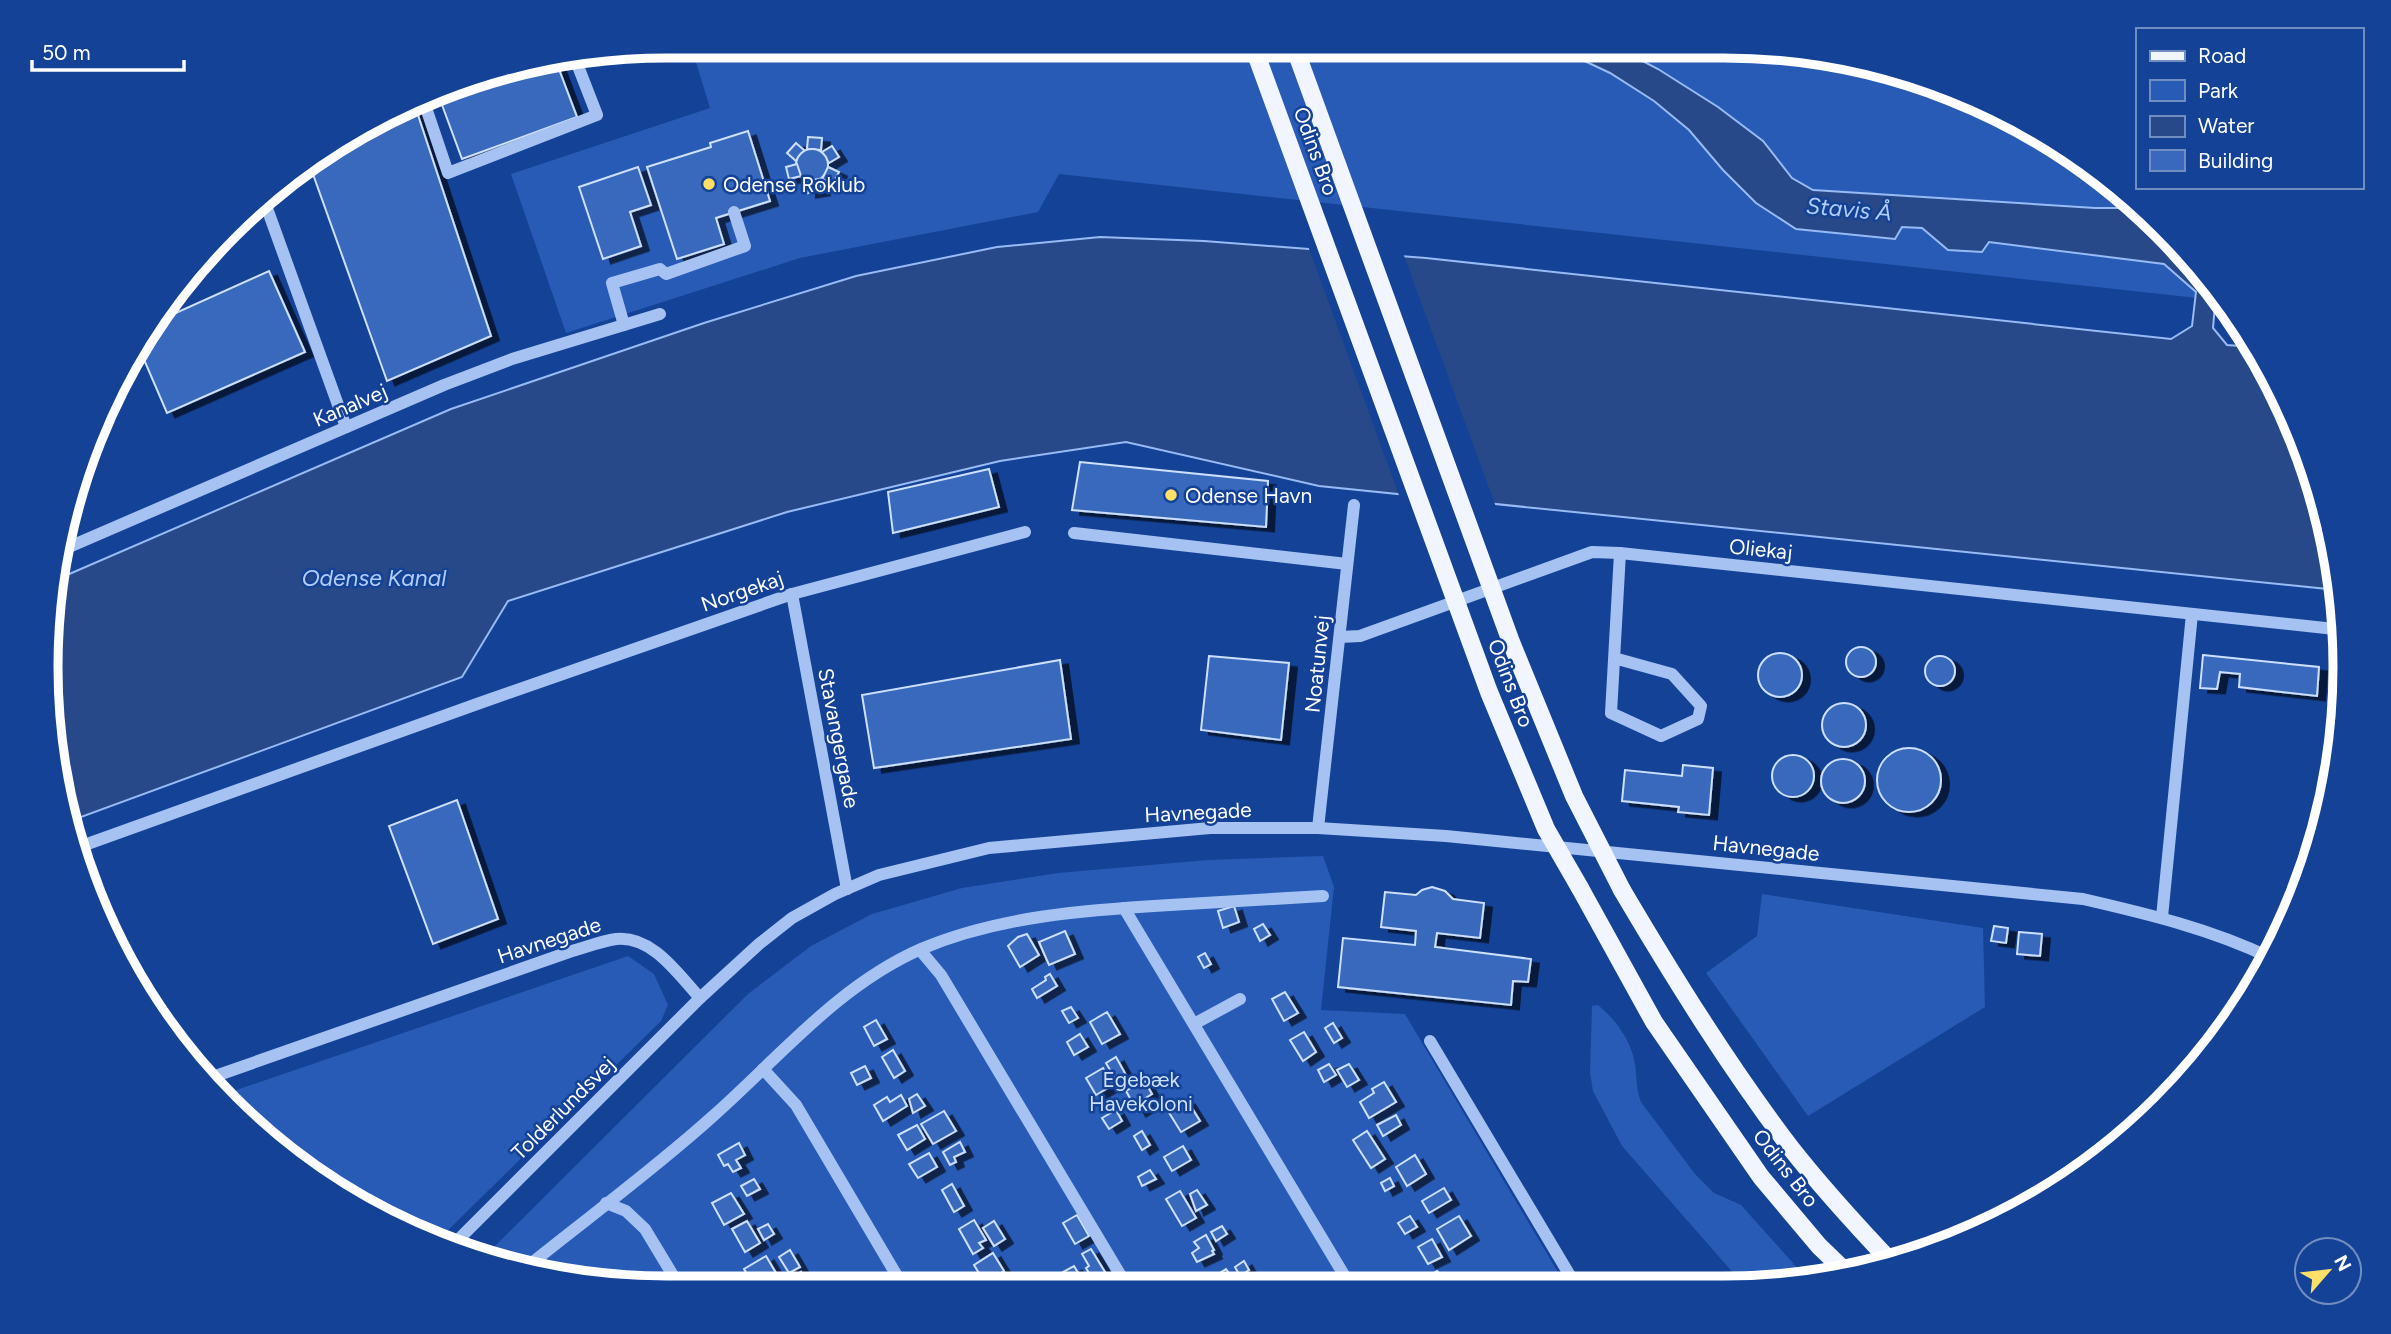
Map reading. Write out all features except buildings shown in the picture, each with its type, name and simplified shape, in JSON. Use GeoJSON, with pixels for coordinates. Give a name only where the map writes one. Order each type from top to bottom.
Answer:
{"type":"FeatureCollection","features":[{"type":"Feature","properties":{"kind":"main road","name":"Odins Bro"},"geometry":{"type":"LineString","coordinates":[[1257,58],[1489,692],[1546,829],[1654,1022],[1761,1177],[1819,1246],[1839,1266]]}},
{"type":"Feature","properties":{"kind":"main road","name":"Odins Bro"},"geometry":{"type":"LineString","coordinates":[[1298,58],[1516,655],[1574,796],[1622,890],[1690,1006],[1792,1149],[1884,1254]]}},
{"type":"Feature","properties":{"kind":"street"},"geometry":{"type":"LineString","coordinates":[[426,108],[448,173],[597,115],[577,64]]}},
{"type":"Feature","properties":{"kind":"street"},"geometry":{"type":"LineString","coordinates":[[267,208],[346,428]]}},
{"type":"Feature","properties":{"kind":"street"},"geometry":{"type":"LineString","coordinates":[[625,325],[612,284],[660,269],[666,274],[745,246],[734,212]]}},
{"type":"Feature","properties":{"kind":"street","name":"Kanalvej"},"geometry":{"type":"LineString","coordinates":[[69,547],[444,385],[512,359],[660,314]]}},
{"type":"Feature","properties":{"kind":"street","name":"Noatunvej"},"geometry":{"type":"LineString","coordinates":[[1318,828],[1354,505]]}},
{"type":"Feature","properties":{"kind":"street","name":"Norgekaj"},"geometry":{"type":"LineString","coordinates":[[85,845],[792,594],[1025,532]]}},
{"type":"Feature","properties":{"kind":"street"},"geometry":{"type":"LineString","coordinates":[[1074,533],[1347,564]]}},
{"type":"Feature","properties":{"kind":"street","name":"Oliekaj"},"geometry":{"type":"LineString","coordinates":[[1340,637],[1360,636],[1592,552],[2332,630]]}},
{"type":"Feature","properties":{"kind":"street"},"geometry":{"type":"LineString","coordinates":[[1614,658],[1672,674],[1701,706],[1698,719],[1661,736],[1611,713],[1614,658],[1620,553]]}},
{"type":"Feature","properties":{"kind":"street","name":"Stavangergade"},"geometry":{"type":"LineString","coordinates":[[792,594],[847,889]]}},
{"type":"Feature","properties":{"kind":"street"},"geometry":{"type":"LineString","coordinates":[[2162,917],[2192,614]]}},
{"type":"Feature","properties":{"kind":"street","name":"Havnegade"},"geometry":{"type":"LineString","coordinates":[[215,1076],[572,951],[617,939],[641,942],[659,954],[700,998],[792,918],[879,875],[989,848],[1210,828],[1318,828],[1446,836],[2083,898],[2162,917],[2232,939],[2261,953]]}},
{"type":"Feature","properties":{"kind":"street"},"geometry":{"type":"LineString","coordinates":[[534,1261],[713,1116],[839,999],[920,950],[965,933],[1017,921],[1124,908],[1323,896]]}},
{"type":"Feature","properties":{"kind":"street"},"geometry":{"type":"LineString","coordinates":[[1124,908],[1345,1276]]}},
{"type":"Feature","properties":{"kind":"street"},"geometry":{"type":"LineString","coordinates":[[920,950],[941,975],[1121,1276]]}},
{"type":"Feature","properties":{"kind":"street","name":"Tolderlundsvej"},"geometry":{"type":"LineString","coordinates":[[459,1239],[700,998]]}},
{"type":"Feature","properties":{"kind":"street"},"geometry":{"type":"LineString","coordinates":[[1194,1024],[1240,999]]}},
{"type":"Feature","properties":{"kind":"street"},"geometry":{"type":"LineString","coordinates":[[1430,1041],[1571,1276]]}},
{"type":"Feature","properties":{"kind":"street"},"geometry":{"type":"LineString","coordinates":[[763,1069],[796,1105],[897,1276]]}},
{"type":"Feature","properties":{"kind":"street"},"geometry":{"type":"LineString","coordinates":[[606,1203],[626,1210],[645,1229],[673,1276]]}},
{"type":"Feature","properties":{"kind":"green space"},"geometry":{"type":"Polygon","coordinates":[[[695,58],[1724,58],[1804,63],[1843,69],[1920,90],[1957,104],[2029,139],[2062,160],[2126,209],[2182,265],[2209,299],[1059,174],[1038,212],[800,258],[566,333],[511,174],[710,108],[695,58]]]}},
{"type":"Feature","properties":{"kind":"green space","name":"Egebæk Havekoloni"},"geometry":{"type":"Polygon","coordinates":[[[1323,856],[1334,887],[1321,1010],[1405,1014],[1560,1276],[667,1276],[587,1271],[548,1265],[491,1250],[748,994],[811,946],[872,914],[962,888],[1058,873],[1208,860],[1323,856]]]}},
{"type":"Feature","properties":{"kind":"green space"},"geometry":{"type":"Polygon","coordinates":[[[1762,894],[1983,928],[1985,1007],[1808,1116],[1706,973],[1757,936],[1762,894]]]}},
{"type":"Feature","properties":{"kind":"green space"},"geometry":{"type":"Polygon","coordinates":[[[628,956],[654,974],[668,1005],[661,1021],[444,1234],[362,1195],[329,1174],[265,1125],[230,1092],[628,956]]]}},
{"type":"Feature","properties":{"kind":"green space"},"geometry":{"type":"Polygon","coordinates":[[[1598,1005],[1617,1024],[1630,1047],[1641,1102],[1695,1174],[1714,1193],[1741,1205],[1800,1271],[1736,1276],[1622,1146],[1593,1091],[1590,1073],[1592,1006],[1598,1005]]]}},
{"type":"Feature","properties":{"kind":"water","name":"Odense Kanal"},"geometry":{"type":"Polygon","coordinates":[[[1578,58],[1637,58],[1658,69],[1718,107],[1763,141],[1792,178],[1813,190],[2125,208],[2155,236],[2207,296],[2215,307],[2213,328],[2227,345],[2242,346],[2252,362],[2287,434],[2301,471],[2322,548],[2328,589],[1319,486],[1126,442],[1000,461],[787,512],[508,601],[462,677],[77,818],[69,786],[59,707],[59,627],[65,576],[451,409],[704,323],[856,276],[997,247],[1100,237],[1204,241],[1426,258],[2171,339],[2192,326],[2196,292],[2164,264],[1989,242],[1982,252],[1948,250],[1922,228],[1902,227],[1895,239],[1796,229],[1756,203],[1689,130],[1654,101],[1610,73],[1578,58]]]}},
{"type":"Feature","properties":{"kind":"pier"},"geometry":{"type":"Polygon","coordinates":[[[1308,246],[1403,253],[1496,507],[1400,498],[1308,246]]]}},
{"type":"Feature","properties":{"kind":"place","name":"Odense Roklub"},"geometry":{"type":"Point","coordinates":[709,184]}},
{"type":"Feature","properties":{"kind":"place","name":"Odense Havn"},"geometry":{"type":"Point","coordinates":[1171,495]}},
{"type":"Feature","properties":{"kind":"water label","name":"Stavis Å"},"geometry":{"type":"Point","coordinates":[1849,209]}}]}
